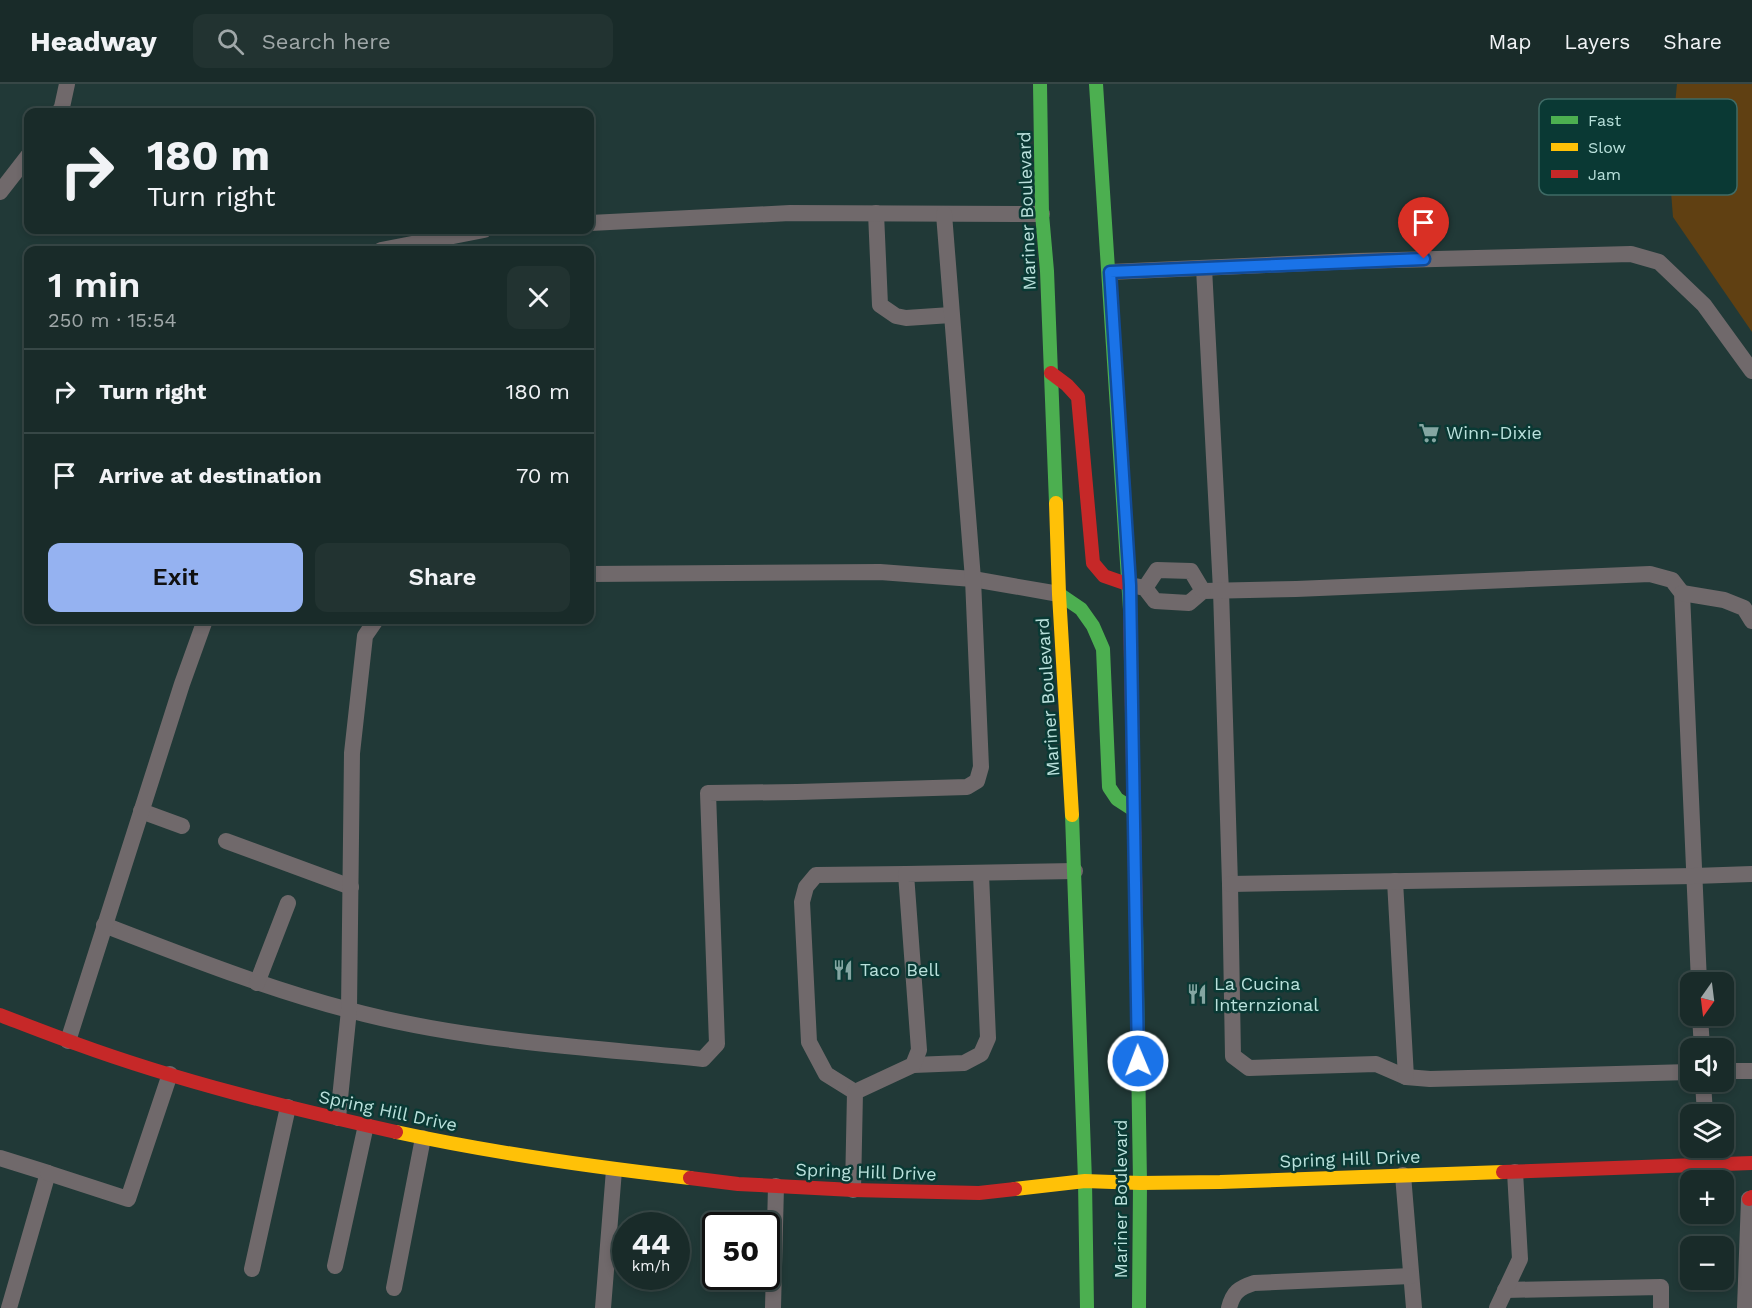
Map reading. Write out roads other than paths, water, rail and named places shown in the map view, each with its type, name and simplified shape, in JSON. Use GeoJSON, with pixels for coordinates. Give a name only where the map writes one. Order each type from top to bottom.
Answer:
{"type":"FeatureCollection","features":[{"type":"Feature","properties":{"kind":"main road","name":"Mariner Boulevard"},"geometry":{"type":"LineString","coordinates":[[1040,84],[1042,214],[1047,271],[1059,594],[1075,871],[1087,1308]]}},
{"type":"Feature","properties":{"kind":"main road","name":"Mariner Boulevard"},"geometry":{"type":"LineString","coordinates":[[1096,84],[1138,586],[1134,810],[1140,1183],[1139,1308]]}},
{"type":"Feature","properties":{"kind":"main road"},"geometry":{"type":"LineString","coordinates":[[1052,373],[1078,397],[1093,562],[1099,573],[1108,580],[1138,586]]}},
{"type":"Feature","properties":{"kind":"main road"},"geometry":{"type":"LineString","coordinates":[[1059,594],[1081,609],[1093,626],[1103,649],[1109,787],[1117,799],[1134,810]]}},
{"type":"Feature","properties":{"kind":"main road","name":"Spring Hill Drive"},"geometry":{"type":"LineString","coordinates":[[0,1015],[68,1041],[170,1074],[338,1119],[452,1144],[614,1170],[738,1184],[979,1193],[1084,1181],[1140,1183],[1752,1163]]}},
{"type":"Feature","properties":{"kind":"lane"},"geometry":{"type":"LineString","coordinates":[[61,108],[67,84]]}},
{"type":"Feature","properties":{"kind":"lane"},"geometry":{"type":"LineString","coordinates":[[0,192],[24,161]]}},
{"type":"Feature","properties":{"kind":"lane"},"geometry":{"type":"LineString","coordinates":[[594,223],[790,213],[1042,214]]}},
{"type":"Feature","properties":{"kind":"lane"},"geometry":{"type":"LineString","coordinates":[[876,213],[880,305],[896,316],[906,318],[951,315]]}},
{"type":"Feature","properties":{"kind":"lane"},"geometry":{"type":"LineString","coordinates":[[104,925],[257,983],[349,1010],[451,1032],[703,1059],[717,1044],[708,793],[967,787],[977,781],[981,768],[973,579],[944,214]]}},
{"type":"Feature","properties":{"kind":"lane"},"geometry":{"type":"LineString","coordinates":[[402,246],[463,234]]}},
{"type":"Feature","properties":{"kind":"lane"},"geometry":{"type":"LineString","coordinates":[[1110,272],[1356,261],[1631,254],[1659,262],[1704,305],[1752,371]]}},
{"type":"Feature","properties":{"kind":"lane"},"geometry":{"type":"LineString","coordinates":[[1204,268],[1221,590],[1233,1056],[1249,1068],[1376,1064],[1406,1077],[1440,1079],[1680,1072]]}},
{"type":"Feature","properties":{"kind":"lane"},"geometry":{"type":"LineString","coordinates":[[1203,591],[1191,571],[1157,570],[1138,586],[1155,601],[1189,603],[1203,591],[1221,590],[1650,574],[1672,580],[1682,593],[1699,972]]}},
{"type":"Feature","properties":{"kind":"lane"},"geometry":{"type":"LineString","coordinates":[[594,574],[880,572],[973,579],[1059,594]]}},
{"type":"Feature","properties":{"kind":"lane"},"geometry":{"type":"LineString","coordinates":[[1682,593],[1724,600],[1744,608],[1752,621]]}},
{"type":"Feature","properties":{"kind":"lane"},"geometry":{"type":"LineString","coordinates":[[68,1041],[204,624]]}},
{"type":"Feature","properties":{"kind":"lane"},"geometry":{"type":"LineString","coordinates":[[338,1119],[349,1010],[352,753],[365,636],[373,624]]}},
{"type":"Feature","properties":{"kind":"lane"},"geometry":{"type":"LineString","coordinates":[[141,811],[182,826]]}},
{"type":"Feature","properties":{"kind":"lane"},"geometry":{"type":"LineString","coordinates":[[226,841],[351,887]]}},
{"type":"Feature","properties":{"kind":"lane"},"geometry":{"type":"LineString","coordinates":[[855,1092],[826,1074],[809,1042],[802,902],[806,887],[816,875],[1075,871]]}},
{"type":"Feature","properties":{"kind":"lane"},"geometry":{"type":"LineString","coordinates":[[906,874],[919,1050],[913,1065]]}},
{"type":"Feature","properties":{"kind":"lane"},"geometry":{"type":"LineString","coordinates":[[855,1092],[913,1065],[964,1063],[981,1054],[988,1038],[981,874]]}},
{"type":"Feature","properties":{"kind":"lane"},"geometry":{"type":"LineString","coordinates":[[1230,884],[1752,874]]}},
{"type":"Feature","properties":{"kind":"lane"},"geometry":{"type":"LineString","coordinates":[[1395,881],[1406,1077]]}},
{"type":"Feature","properties":{"kind":"lane"},"geometry":{"type":"LineString","coordinates":[[257,983],[288,903]]}},
{"type":"Feature","properties":{"kind":"lane"},"geometry":{"type":"LineString","coordinates":[[1734,1071],[1752,1071]]}},
{"type":"Feature","properties":{"kind":"lane"},"geometry":{"type":"LineString","coordinates":[[0,1158],[128,1199],[170,1074]]}},
{"type":"Feature","properties":{"kind":"lane"},"geometry":{"type":"LineString","coordinates":[[853,1190],[855,1092]]}},
{"type":"Feature","properties":{"kind":"lane"},"geometry":{"type":"LineString","coordinates":[[252,1269],[288,1107]]}},
{"type":"Feature","properties":{"kind":"lane"},"geometry":{"type":"LineString","coordinates":[[335,1266],[366,1125]]}},
{"type":"Feature","properties":{"kind":"lane"},"geometry":{"type":"LineString","coordinates":[[394,1288],[423,1138]]}},
{"type":"Feature","properties":{"kind":"lane"},"geometry":{"type":"LineString","coordinates":[[1707,1158],[1707,1165]]}},
{"type":"Feature","properties":{"kind":"lane"},"geometry":{"type":"LineString","coordinates":[[603,1308],[614,1170]]}},
{"type":"Feature","properties":{"kind":"lane"},"geometry":{"type":"LineString","coordinates":[[1497,1308],[1520,1259],[1515,1172]]}},
{"type":"Feature","properties":{"kind":"lane"},"geometry":{"type":"LineString","coordinates":[[9,1308],[48,1173]]}},
{"type":"Feature","properties":{"kind":"lane"},"geometry":{"type":"LineString","coordinates":[[1403,1175],[1413,1308]]}},
{"type":"Feature","properties":{"kind":"lane"},"geometry":{"type":"LineString","coordinates":[[773,1308],[776,1186]]}},
{"type":"Feature","properties":{"kind":"lane"},"geometry":{"type":"LineString","coordinates":[[1745,1308],[1750,1252],[1750,1198]]}},
{"type":"Feature","properties":{"kind":"lane"},"geometry":{"type":"LineString","coordinates":[[1228,1308],[1239,1288],[1254,1283],[1411,1276]]}},
{"type":"Feature","properties":{"kind":"lane"},"geometry":{"type":"LineString","coordinates":[[1505,1290],[1661,1287],[1661,1308]]}},
{"type":"Feature","properties":{"kind":"place","name":"Winn-Dixie"},"geometry":{"type":"Point","coordinates":[1429,433]}},
{"type":"Feature","properties":{"kind":"place","name":"Taco Bell"},"geometry":{"type":"Point","coordinates":[843,970]}},
{"type":"Feature","properties":{"kind":"place","name":"La Cucina Internzional"},"geometry":{"type":"Point","coordinates":[1197,994]}}]}
